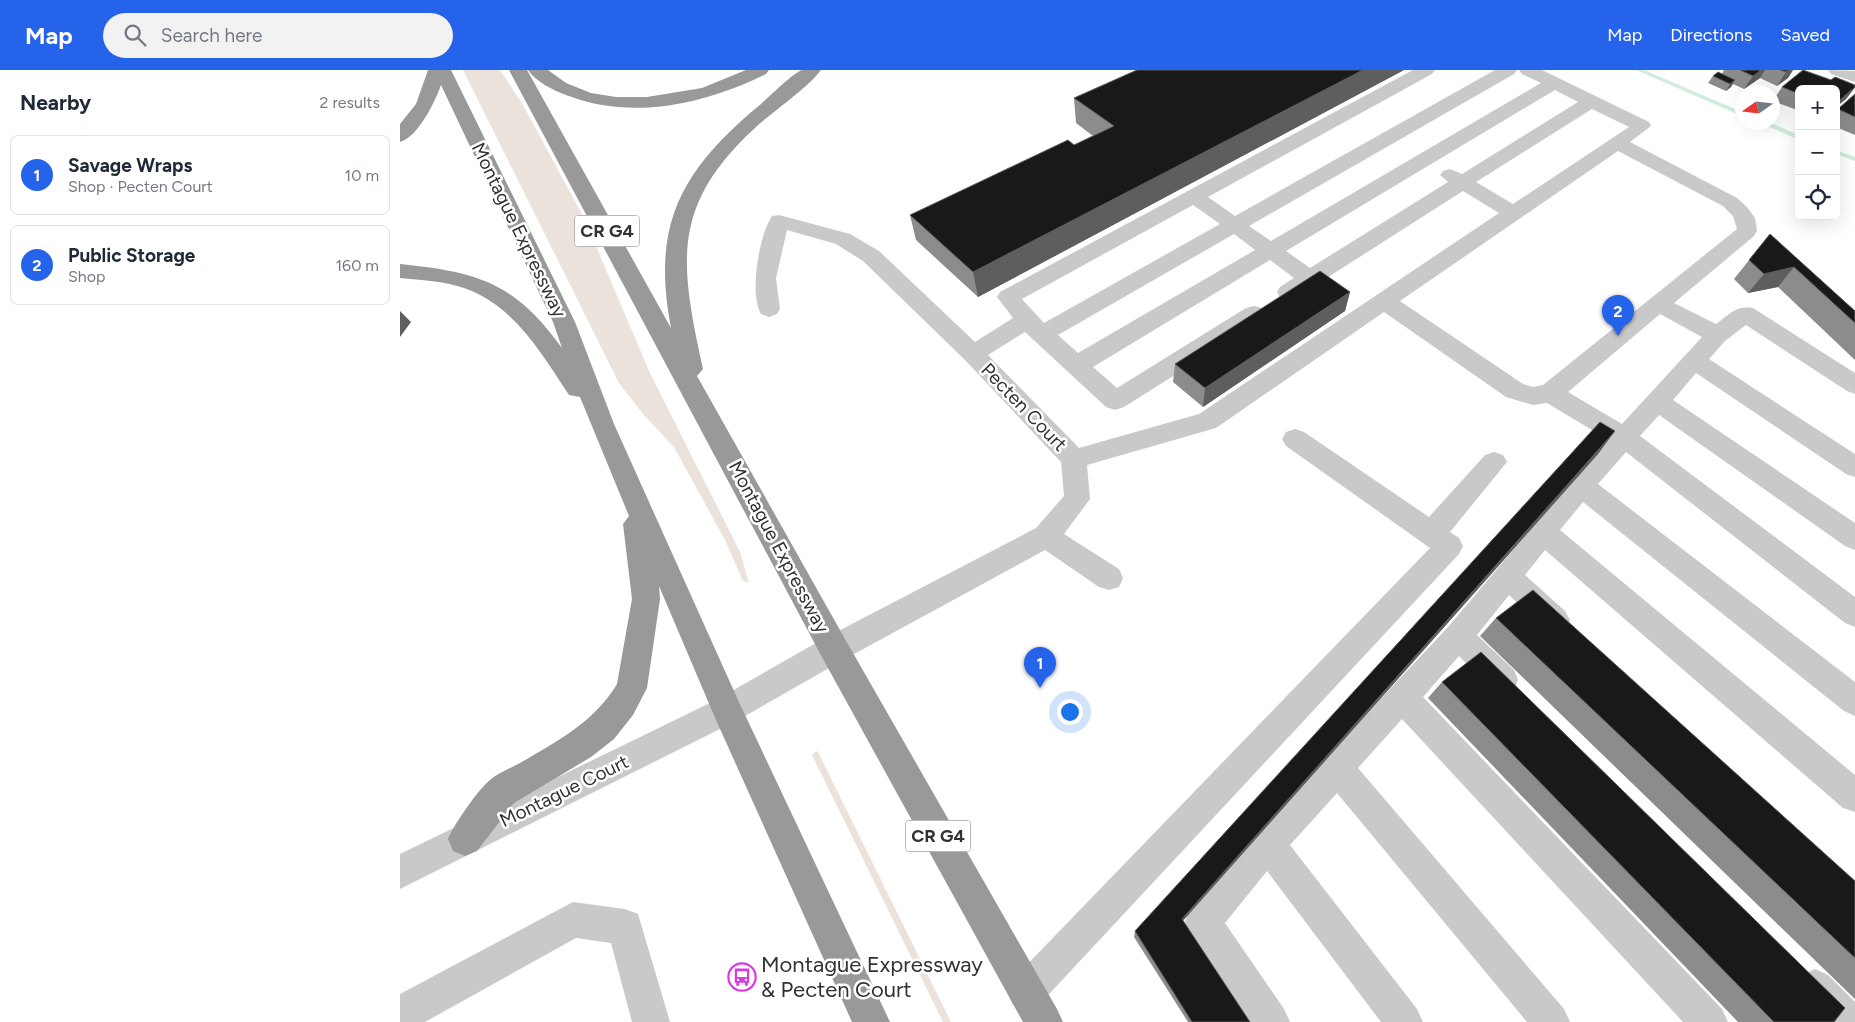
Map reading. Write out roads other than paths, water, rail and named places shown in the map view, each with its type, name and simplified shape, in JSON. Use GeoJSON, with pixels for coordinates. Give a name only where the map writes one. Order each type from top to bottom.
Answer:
{"type":"FeatureCollection","features":[{"type":"Feature","properties":{"kind":"highway"},"geometry":{"type":"LineString","coordinates":[[400,136],[425,105],[437,70]]}},
{"type":"Feature","properties":{"kind":"highway","name":"Montague Expressway"},"geometry":{"type":"LineString","coordinates":[[442,70],[564,322],[602,424],[727,710],[871,1022]]}},
{"type":"Feature","properties":{"kind":"highway","name":"Montague Expressway"},"geometry":{"type":"LineString","coordinates":[[518,70],[834,648],[1044,1022]]}},
{"type":"Feature","properties":{"kind":"highway"},"geometry":{"type":"LineString","coordinates":[[537,70],[559,87],[582,96],[604,101],[654,102],[702,94],[726,86],[760,70]]}},
{"type":"Feature","properties":{"kind":"highway"},"geometry":{"type":"LineString","coordinates":[[695,393],[674,279],[678,230],[684,206],[693,186],[724,146],[812,70]]}},
{"type":"Feature","properties":{"kind":"highway"},"geometry":{"type":"LineString","coordinates":[[400,271],[462,280],[482,286],[508,302],[540,334],[602,424]]}},
{"type":"Feature","properties":{"kind":"highway"},"geometry":{"type":"LineString","coordinates":[[465,839],[502,791],[580,746],[603,728],[622,705],[632,688],[646,599],[633,495]]}},
{"type":"Feature","properties":{"kind":"street"},"geometry":{"type":"LineString","coordinates":[[973,354],[1034,327],[1234,225],[1366,126],[1426,70]]}},
{"type":"Feature","properties":{"kind":"street"},"geometry":{"type":"LineString","coordinates":[[1508,70],[1194,196],[1008,297],[1034,327],[1115,400],[1592,101]]}},
{"type":"Feature","properties":{"kind":"street"},"geometry":{"type":"LineString","coordinates":[[1074,459],[1207,421],[1349,306],[1383,300],[1642,126],[1528,70]]}},
{"type":"Feature","properties":{"kind":"street"},"geometry":{"type":"LineString","coordinates":[[1837,70],[1855,77]]}},
{"type":"Feature","properties":{"kind":"street"},"geometry":{"type":"LineString","coordinates":[[1077,365],[1554,83]]}},
{"type":"Feature","properties":{"kind":"street"},"geometry":{"type":"LineString","coordinates":[[1366,126],[1513,213]]}},
{"type":"Feature","properties":{"kind":"street"},"geometry":{"type":"LineString","coordinates":[[1383,300],[1515,391],[1533,396],[1550,393],[1747,231],[1747,224],[1740,209],[1730,202],[1618,143]]}},
{"type":"Feature","properties":{"kind":"street"},"geometry":{"type":"LineString","coordinates":[[1194,196],[1349,306]]}},
{"type":"Feature","properties":{"kind":"street","name":"Pecten Court"},"geometry":{"type":"LineString","coordinates":[[727,710],[834,648],[1046,536],[1077,499],[1074,459],[973,354],[871,256],[843,240],[779,221],[765,278],[768,309]]}},
{"type":"Feature","properties":{"kind":"street"},"geometry":{"type":"LineString","coordinates":[[1659,304],[1717,334]]}},
{"type":"Feature","properties":{"kind":"street"},"geometry":{"type":"LineString","coordinates":[[1271,1022],[1204,922],[1268,844],[1458,636],[1581,486],[1717,334],[1745,314],[1855,385]]}},
{"type":"Feature","properties":{"kind":"street"},"geometry":{"type":"LineString","coordinates":[[1694,360],[1855,468]]}},
{"type":"Feature","properties":{"kind":"street"},"geometry":{"type":"LineString","coordinates":[[1550,393],[1624,437],[1855,614]]}},
{"type":"Feature","properties":{"kind":"street"},"geometry":{"type":"LineString","coordinates":[[1656,402],[1855,538]]}},
{"type":"Feature","properties":{"kind":"street"},"geometry":{"type":"LineString","coordinates":[[1026,992],[1449,546],[1294,439]]}},
{"type":"Feature","properties":{"kind":"street"},"geometry":{"type":"LineString","coordinates":[[1431,534],[1494,462]]}},
{"type":"Feature","properties":{"kind":"street"},"geometry":{"type":"LineString","coordinates":[[1581,486],[1855,701]]}},
{"type":"Feature","properties":{"kind":"street"},"geometry":{"type":"LineString","coordinates":[[1543,532],[1855,796]]}},
{"type":"Feature","properties":{"kind":"street"},"geometry":{"type":"LineString","coordinates":[[1046,536],[1109,578]]}},
{"type":"Feature","properties":{"kind":"street"},"geometry":{"type":"LineString","coordinates":[[1507,576],[1572,637]]}},
{"type":"Feature","properties":{"kind":"street"},"geometry":{"type":"LineString","coordinates":[[1458,636],[1522,699]]}},
{"type":"Feature","properties":{"kind":"street"},"geometry":{"type":"LineString","coordinates":[[1402,697],[1709,1022]]}},
{"type":"Feature","properties":{"kind":"street","name":"Montague Court"},"geometry":{"type":"LineString","coordinates":[[400,872],[727,710]]}},
{"type":"Feature","properties":{"kind":"street"},"geometry":{"type":"LineString","coordinates":[[1337,768],[1550,1022]]}},
{"type":"Feature","properties":{"kind":"street"},"geometry":{"type":"LineString","coordinates":[[1268,844],[1404,1022]]}},
{"type":"Feature","properties":{"kind":"street"},"geometry":{"type":"LineString","coordinates":[[400,1015],[573,920],[625,927],[651,1022]]}},
{"type":"Feature","properties":{"kind":"street"},"geometry":{"type":"LineString","coordinates":[[1797,969],[1848,1022]]}},
{"type":"Feature","properties":{"kind":"waterway"},"geometry":{"type":"LineString","coordinates":[[1639,70],[1735,111]]}},
{"type":"Feature","properties":{"kind":"waterway"},"geometry":{"type":"LineString","coordinates":[[1780,130],[1795,136]]}},
{"type":"Feature","properties":{"kind":"waterway"},"geometry":{"type":"LineString","coordinates":[[1840,153],[1855,159]]}},
{"type":"Feature","properties":{"kind":"place","name":"Public Storage"},"geometry":{"type":"Point","coordinates":[1618,336]}},
{"type":"Feature","properties":{"kind":"place","name":"Savage Wraps"},"geometry":{"type":"Point","coordinates":[1040,688]}},
{"type":"Feature","properties":{"kind":"place","name":"Montague Expressway & Pecten Court"},"geometry":{"type":"Point","coordinates":[742,977]}}]}
